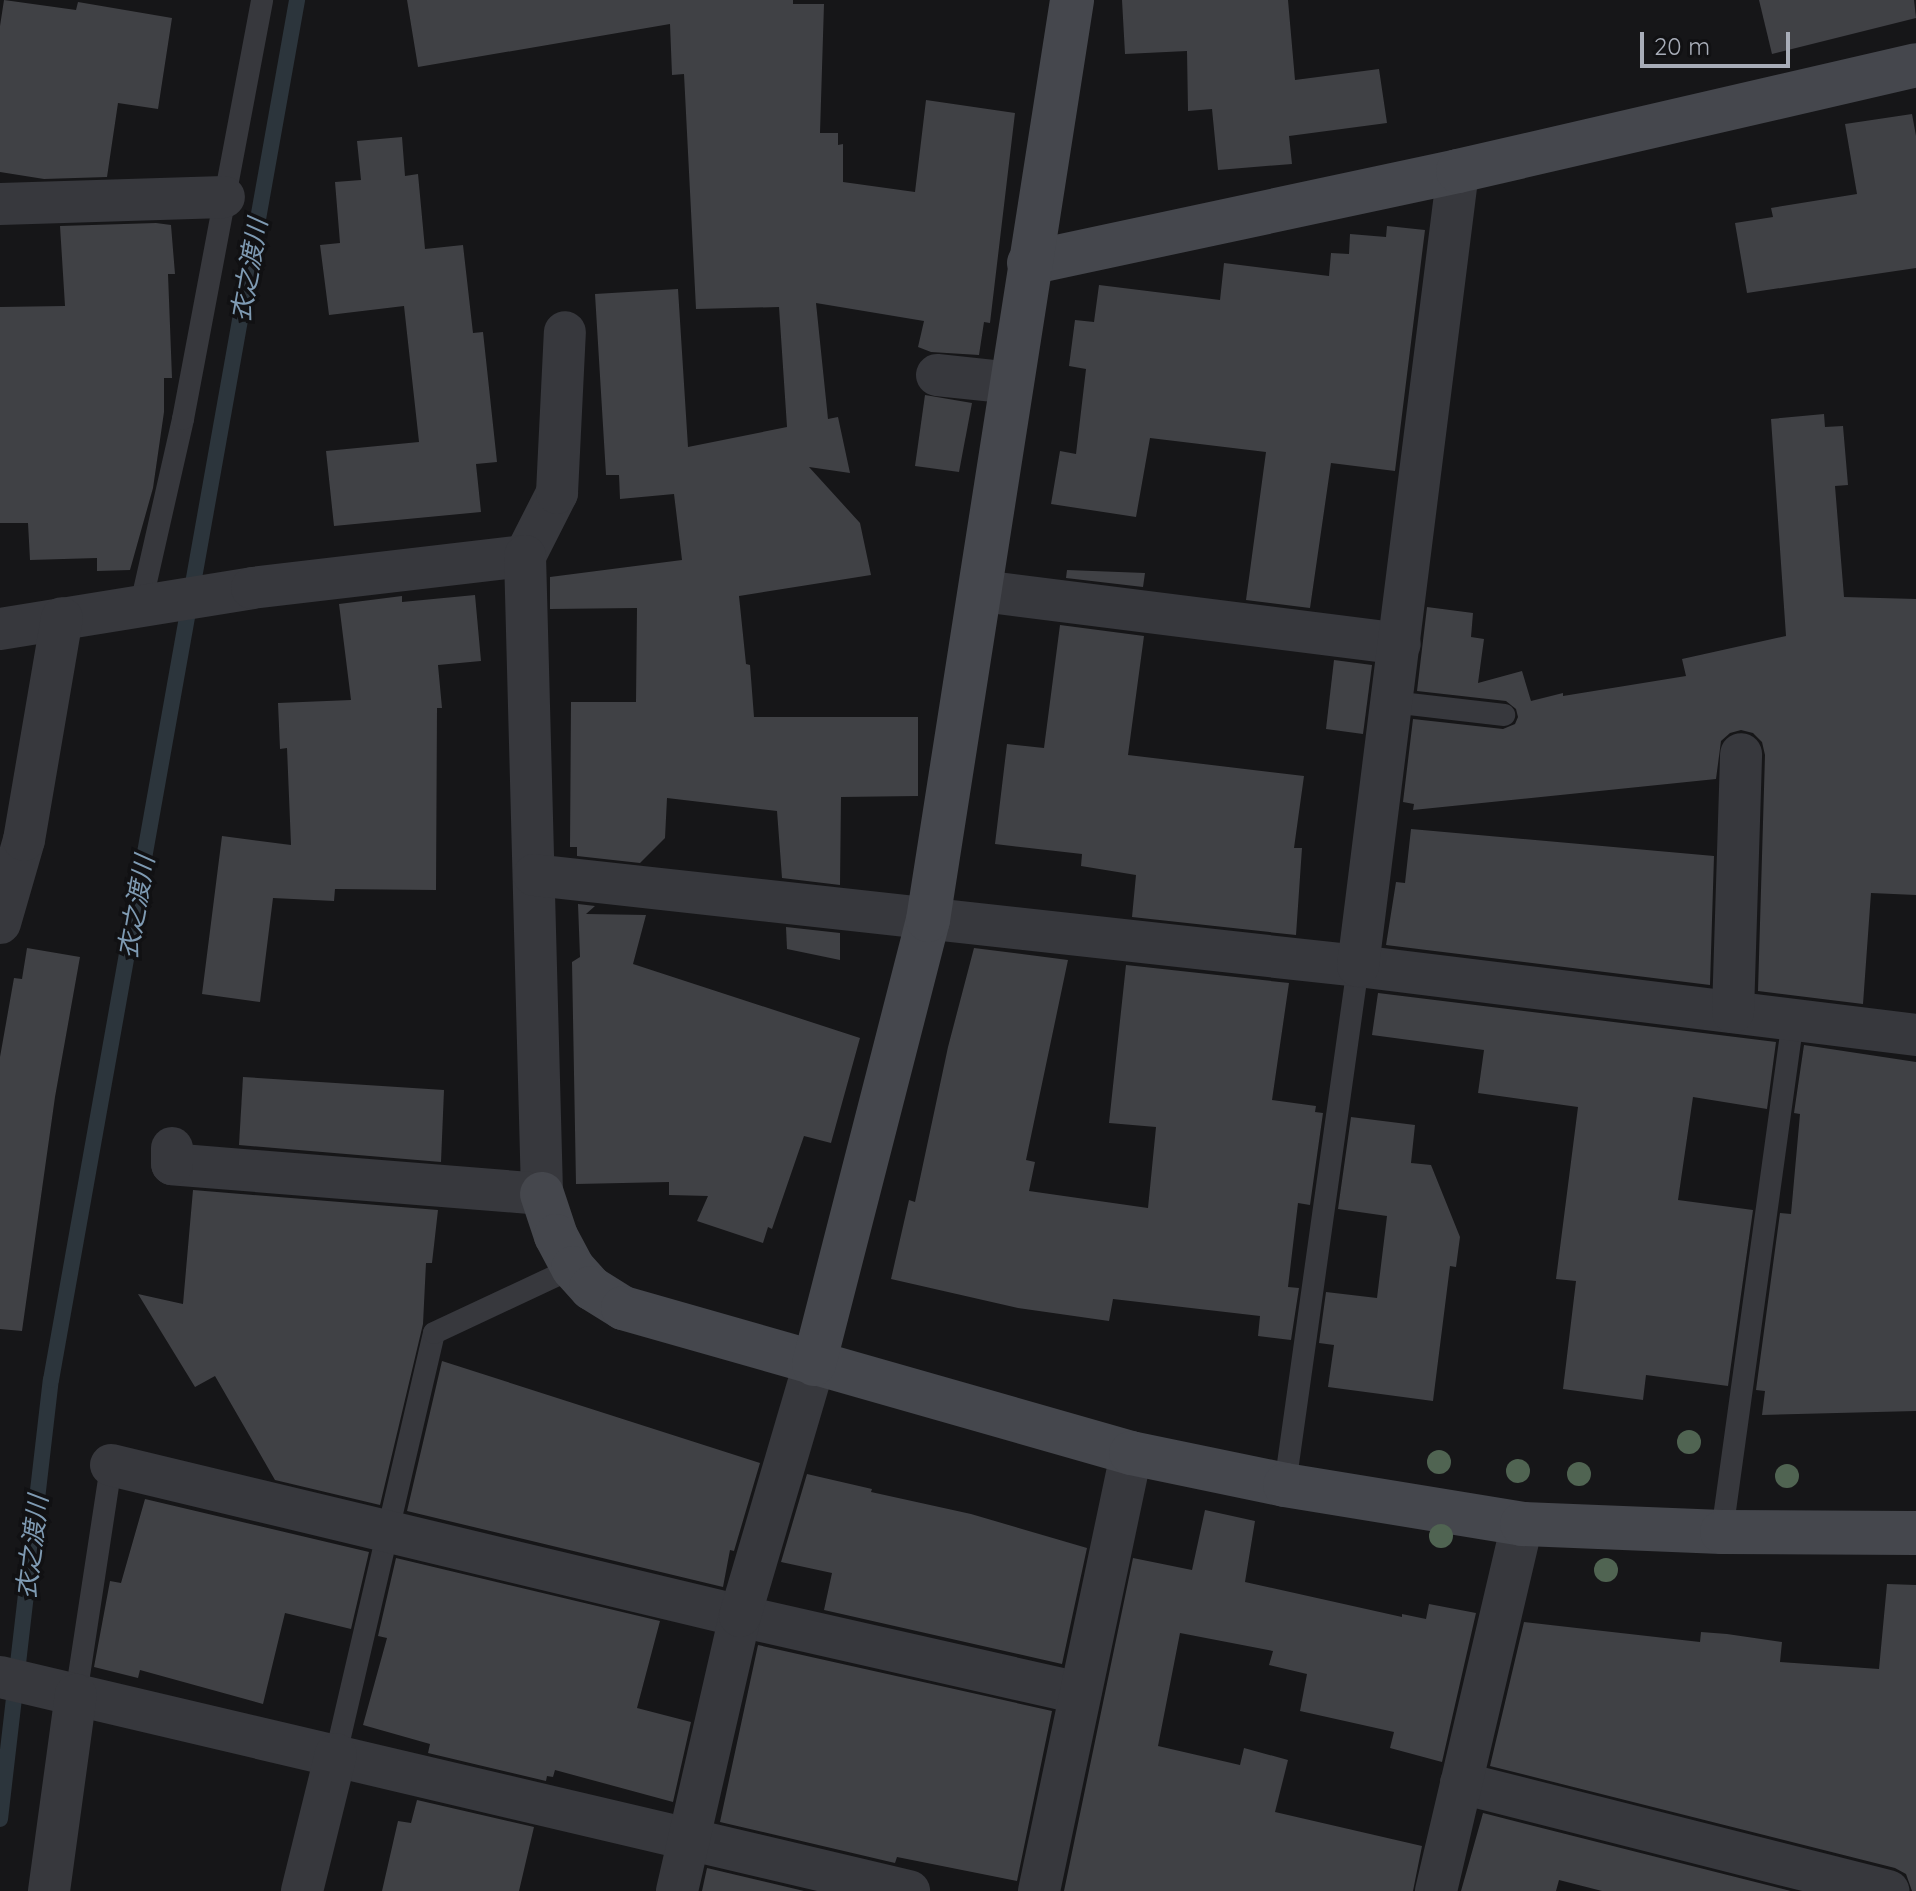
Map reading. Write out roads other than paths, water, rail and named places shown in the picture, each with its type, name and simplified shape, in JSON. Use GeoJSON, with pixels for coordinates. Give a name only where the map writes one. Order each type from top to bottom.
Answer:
{"type":"FeatureCollection","features":[{"type":"Feature","properties":{"kind":"street"},"geometry":{"type":"LineString","coordinates":[[677,1891],[740,1616],[814,1364],[928,920],[982,591],[1029,263],[1072,0]]}},
{"type":"Feature","properties":{"kind":"street"},"geometry":{"type":"LineString","coordinates":[[1029,263],[1458,171],[1916,65]]}},
{"type":"Feature","properties":{"kind":"street"},"geometry":{"type":"LineString","coordinates":[[1358,966],[1458,171]]}},
{"type":"Feature","properties":{"kind":"street"},"geometry":{"type":"LineString","coordinates":[[0,204],[224,197]]}},
{"type":"Feature","properties":{"kind":"street"},"geometry":{"type":"LineString","coordinates":[[565,332],[557,493],[525,556],[542,1194],[556,1236],[573,1268],[591,1288],[623,1308],[814,1364],[1131,1453],[1285,1485],[1522,1524],[1722,1532],[1916,1533]]}},
{"type":"Feature","properties":{"kind":"street"},"geometry":{"type":"LineString","coordinates":[[937,375],[1012,383]]}},
{"type":"Feature","properties":{"kind":"street"},"geometry":{"type":"LineString","coordinates":[[0,629],[252,588],[525,556]]}},
{"type":"Feature","properties":{"kind":"street"},"geometry":{"type":"LineString","coordinates":[[982,591],[1400,644]]}},
{"type":"Feature","properties":{"kind":"street"},"geometry":{"type":"LineString","coordinates":[[0,923],[24,840],[62,618]]}},
{"type":"Feature","properties":{"kind":"street"},"geometry":{"type":"LineString","coordinates":[[1733,1012],[1741,754]]}},
{"type":"Feature","properties":{"kind":"street"},"geometry":{"type":"LineString","coordinates":[[534,875],[1358,966],[1916,1035]]}},
{"type":"Feature","properties":{"kind":"street"},"geometry":{"type":"LineString","coordinates":[[172,1148],[172,1164],[542,1194]]}},
{"type":"Feature","properties":{"kind":"street"},"geometry":{"type":"LineString","coordinates":[[1039,1891],[1131,1453]]}},
{"type":"Feature","properties":{"kind":"street"},"geometry":{"type":"LineString","coordinates":[[111,1465],[740,1616],[1080,1693]]}},
{"type":"Feature","properties":{"kind":"street"},"geometry":{"type":"LineString","coordinates":[[1436,1891],[1522,1524]]}},
{"type":"Feature","properties":{"kind":"street"},"geometry":{"type":"LineString","coordinates":[[0,1677],[909,1891]]}},
{"type":"Feature","properties":{"kind":"street"},"geometry":{"type":"LineString","coordinates":[[49,1891],[70,1694]]}},
{"type":"Feature","properties":{"kind":"street"},"geometry":{"type":"LineString","coordinates":[[302,1891],[336,1754]]}},
{"type":"Feature","properties":{"kind":"street"},"geometry":{"type":"LineString","coordinates":[[1461,1783],[1889,1891]]}},
{"type":"Feature","properties":{"kind":"lane"},"geometry":{"type":"LineString","coordinates":[[141,604],[183,419],[262,0]]}},
{"type":"Feature","properties":{"kind":"lane"},"geometry":{"type":"LineString","coordinates":[[1392,702],[1504,715]]}},
{"type":"Feature","properties":{"kind":"lane"},"geometry":{"type":"LineString","coordinates":[[1285,1485],[1358,966]]}},
{"type":"Feature","properties":{"kind":"lane"},"geometry":{"type":"LineString","coordinates":[[1722,1532],[1793,1020]]}},
{"type":"Feature","properties":{"kind":"lane"},"geometry":{"type":"LineString","coordinates":[[336,1754],[434,1333],[573,1268]]}},
{"type":"Feature","properties":{"kind":"lane"},"geometry":{"type":"LineString","coordinates":[[70,1694],[111,1465]]}},
{"type":"Feature","properties":{"kind":"waterway","name":"衣之渡川"},"geometry":{"type":"LineString","coordinates":[[0,1819],[51,1380],[297,0]]}}]}
